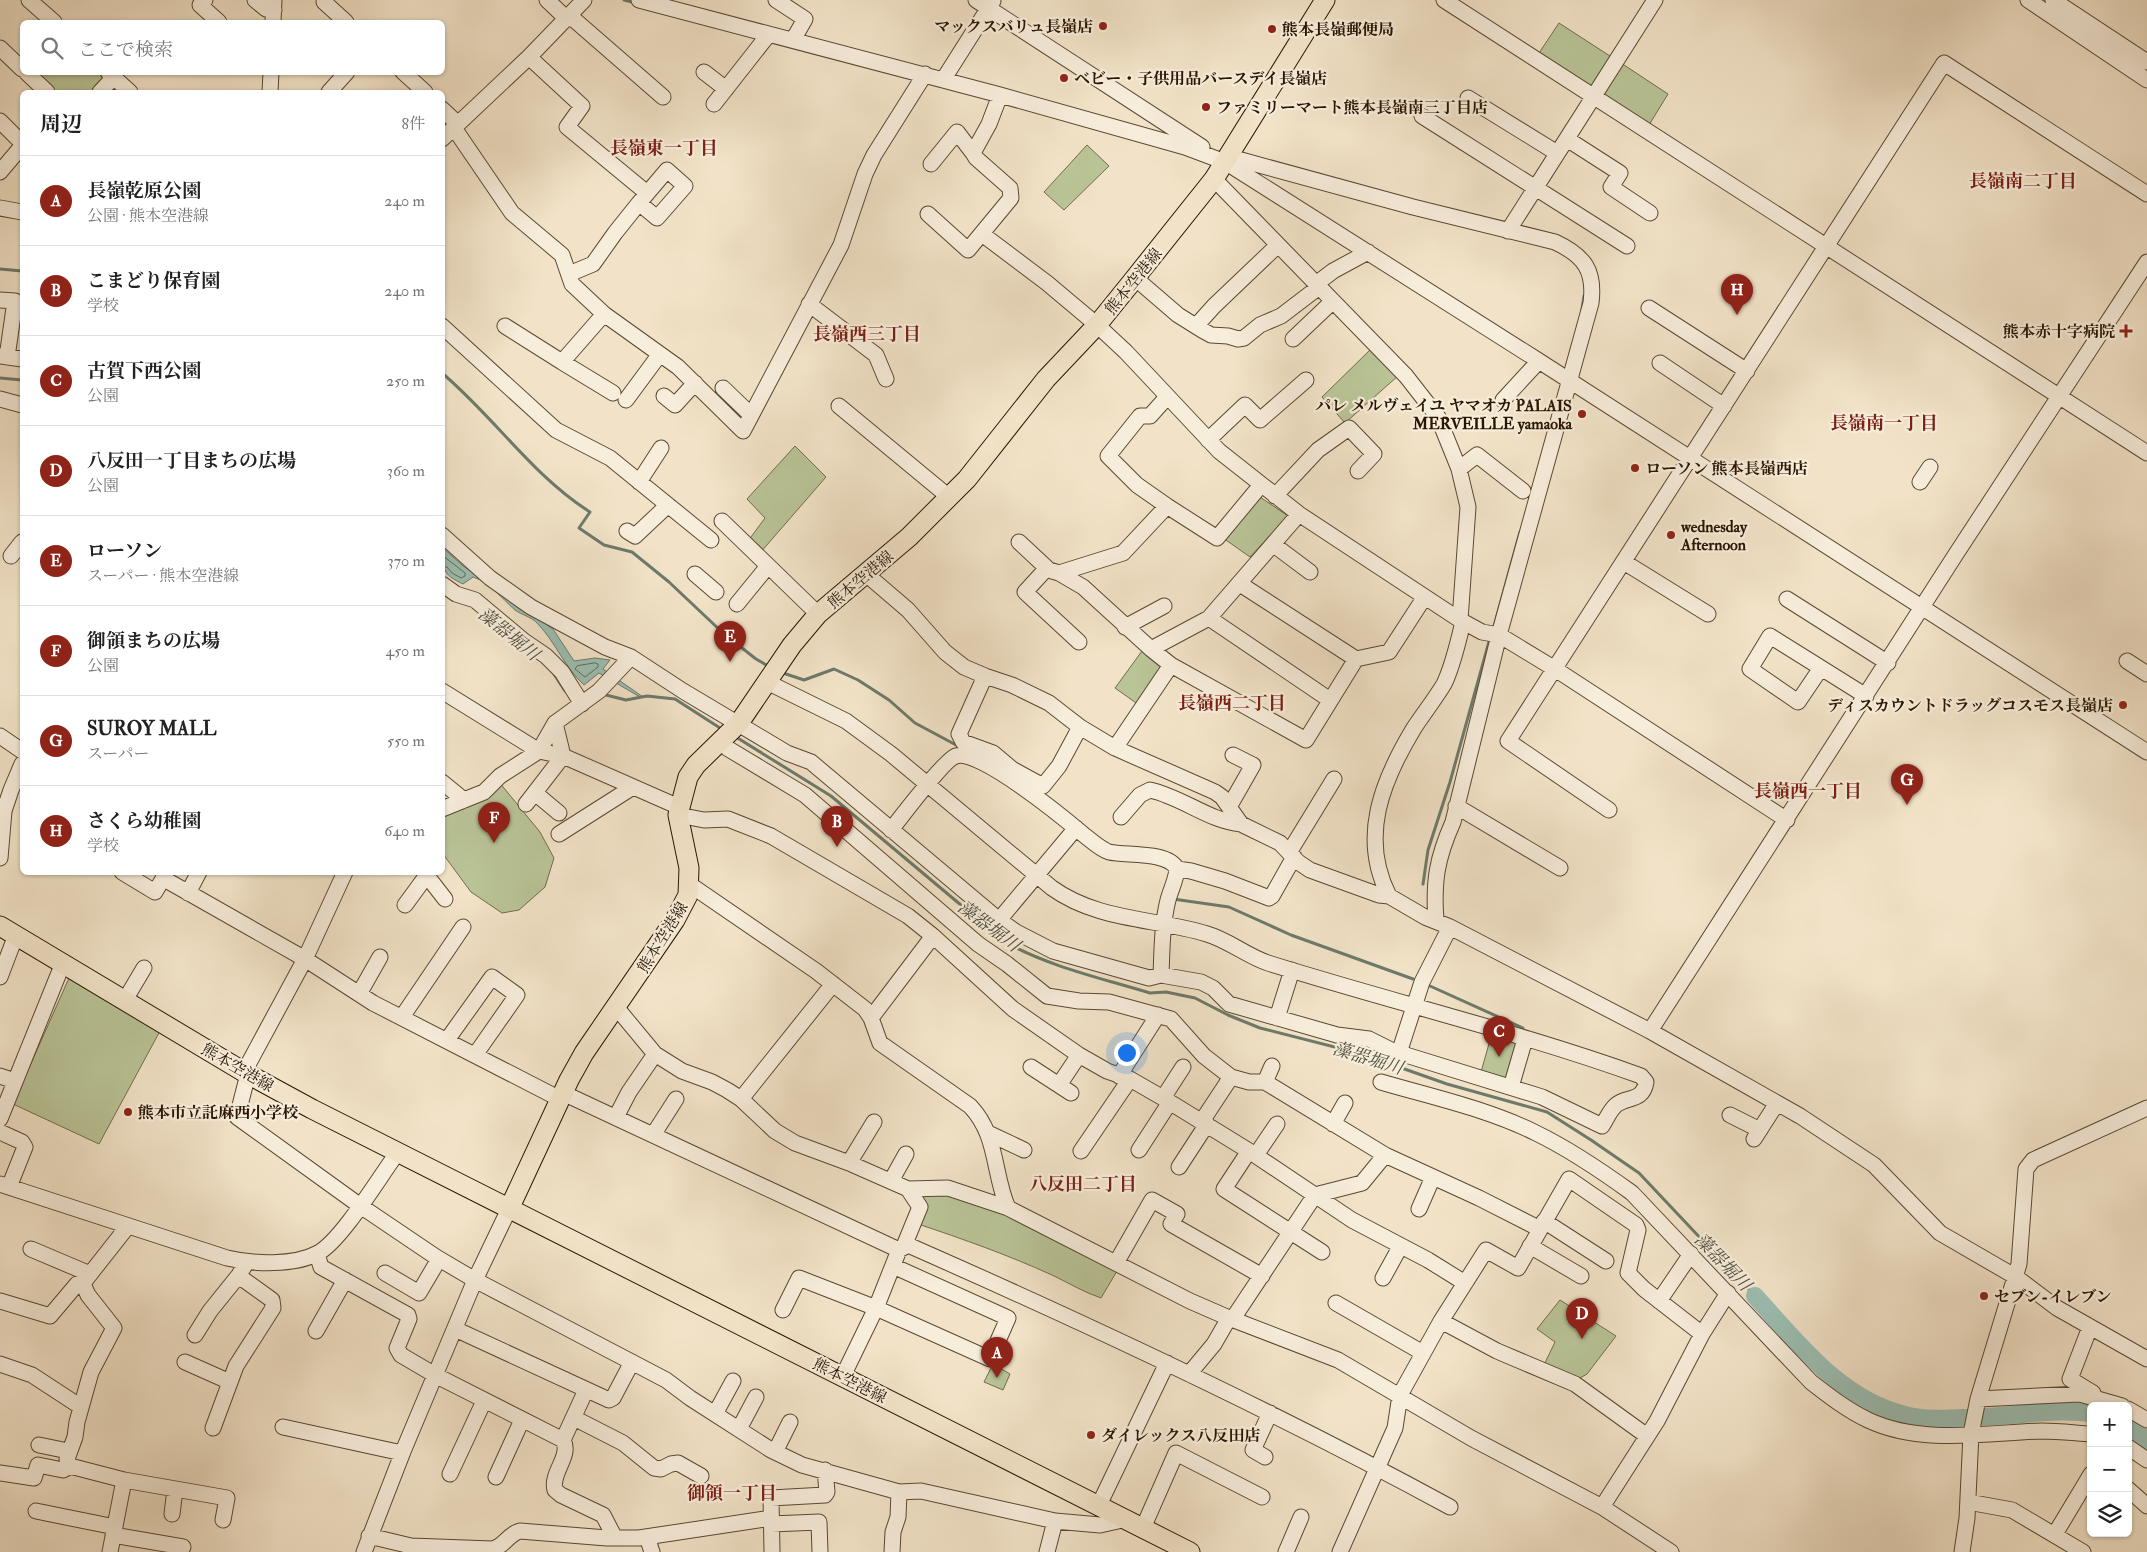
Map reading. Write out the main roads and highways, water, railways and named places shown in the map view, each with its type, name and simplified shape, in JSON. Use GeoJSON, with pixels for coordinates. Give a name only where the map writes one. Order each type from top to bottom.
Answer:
{"type":"FeatureCollection","features":[{"type":"Feature","properties":{"kind":"main road","name":"熊本空港線"},"geometry":{"type":"LineString","coordinates":[[510,1207],[584,1053],[675,920],[688,895],[690,884],[689,868],[679,811],[688,777],[696,764],[739,723],[773,673],[818,614],[909,537],[967,479],[1046,380],[1097,325],[1214,179],[1325,0]]}},
{"type":"Feature","properties":{"kind":"main road","name":"熊本空港線"},"geometry":{"type":"LineString","coordinates":[[8,930],[246,1073],[398,1152],[1190,1552]]}},
{"type":"Feature","properties":{"kind":"water"},"geometry":{"type":"Polygon","coordinates":[[[445,550],[463,566],[553,629],[574,661],[595,658],[610,660],[603,669],[643,697],[599,673],[584,685],[571,671],[550,639],[536,622],[515,610],[491,587],[479,580],[473,577],[463,584],[447,574],[445,570],[445,550]]]}},
{"type":"Feature","properties":{"kind":"waterway"},"geometry":{"type":"LineString","coordinates":[[624,0],[636,3]]}},
{"type":"Feature","properties":{"kind":"waterway"},"geometry":{"type":"LineString","coordinates":[[0,269],[20,271]]}},
{"type":"Feature","properties":{"kind":"waterway"},"geometry":{"type":"LineString","coordinates":[[1582,309],[1584,296]]}},
{"type":"Feature","properties":{"kind":"waterway"},"geometry":{"type":"LineString","coordinates":[[445,376],[550,481],[590,512],[579,528],[604,545],[632,552],[669,582],[723,633],[756,659],[770,667]]}},
{"type":"Feature","properties":{"kind":"waterway","name":"藻器堀川"},"geometry":{"type":"LineString","coordinates":[[0,378],[20,380]]}},
{"type":"Feature","properties":{"kind":"waterway"},"geometry":{"type":"LineString","coordinates":[[1493,630],[1520,532]]}},
{"type":"Feature","properties":{"kind":"waterway"},"geometry":{"type":"LineString","coordinates":[[1423,884],[1428,850],[1450,782],[1490,638]]}},
{"type":"Feature","properties":{"kind":"waterway"},"geometry":{"type":"LineString","coordinates":[[780,672],[804,680],[834,669],[858,680],[889,700],[915,723],[958,746]]}},
{"type":"Feature","properties":{"kind":"waterway","name":"藻器堀川"},"geometry":{"type":"LineString","coordinates":[[554,674],[565,691]]}},
{"type":"Feature","properties":{"kind":"waterway","name":"藻器堀川"},"geometry":{"type":"LineString","coordinates":[[606,695],[626,700],[647,696],[675,699],[720,728]]}},
{"type":"Feature","properties":{"kind":"waterway","name":"藻器堀川"},"geometry":{"type":"LineString","coordinates":[[736,737],[831,796],[1005,942],[1022,951],[1076,971],[1150,993],[1166,992],[1195,998],[1228,1015],[1260,1028],[1362,1054],[1447,1084],[1547,1112],[1639,1173],[1755,1296]]}},
{"type":"Feature","properties":{"kind":"waterway"},"geometry":{"type":"LineString","coordinates":[[1173,899],[1229,907],[1291,935],[1413,979]]}},
{"type":"Feature","properties":{"kind":"waterway"},"geometry":{"type":"LineString","coordinates":[[1430,986],[1523,1028],[1523,1030]]}},
{"type":"Feature","properties":{"kind":"waterway","name":"藻器堀川"},"geometry":{"type":"LineString","coordinates":[[1755,1296],[1804,1350],[1840,1383],[1860,1396],[1882,1407],[1912,1417],[1935,1419],[1965,1418]]}},
{"type":"Feature","properties":{"kind":"waterway","name":"藻器堀川"},"geometry":{"type":"LineString","coordinates":[[1984,1417],[2064,1411],[2087,1413]]}},
{"type":"Feature","properties":{"kind":"waterway","name":"藻器堀川"},"geometry":{"type":"LineString","coordinates":[[2132,1430],[2147,1440]]}},
{"type":"Feature","properties":{"kind":"place","name":"マックスバリュ長嶺店"},"geometry":{"type":"Point","coordinates":[1103,26]}},
{"type":"Feature","properties":{"kind":"place","name":"熊本長嶺郵便局"},"geometry":{"type":"Point","coordinates":[1272,29]}},
{"type":"Feature","properties":{"kind":"place","name":"ベビー・子供用品バースデイ長嶺店"},"geometry":{"type":"Point","coordinates":[1064,78]}},
{"type":"Feature","properties":{"kind":"place","name":"ファミリーマート熊本長嶺南三丁目店"},"geometry":{"type":"Point","coordinates":[1206,107]}},
{"type":"Feature","properties":{"kind":"place","name":"さくら幼稚園"},"geometry":{"type":"Point","coordinates":[1737,315]}},
{"type":"Feature","properties":{"kind":"place","name":"熊本赤十字病院"},"geometry":{"type":"Point","coordinates":[2126,331]}},
{"type":"Feature","properties":{"kind":"place","name":"パレ メルヴェイユ ヤマオカ PALAIS MERVEILLE yamaoka"},"geometry":{"type":"Point","coordinates":[1582,414]}},
{"type":"Feature","properties":{"kind":"place","name":"ローソン 熊本長嶺西店"},"geometry":{"type":"Point","coordinates":[1635,468]}},
{"type":"Feature","properties":{"kind":"place","name":"wednesday Afternoon"},"geometry":{"type":"Point","coordinates":[1671,535]}},
{"type":"Feature","properties":{"kind":"place","name":"ローソン"},"geometry":{"type":"Point","coordinates":[730,662]}},
{"type":"Feature","properties":{"kind":"place","name":"ディスカウントドラッグコスモス長嶺店"},"geometry":{"type":"Point","coordinates":[2123,705]}},
{"type":"Feature","properties":{"kind":"place","name":"SUROY MALL"},"geometry":{"type":"Point","coordinates":[1907,805]}},
{"type":"Feature","properties":{"kind":"place","name":"御領まちの広場"},"geometry":{"type":"Point","coordinates":[494,843]}},
{"type":"Feature","properties":{"kind":"place","name":"こまどり保育園"},"geometry":{"type":"Point","coordinates":[837,847]}},
{"type":"Feature","properties":{"kind":"place","name":"古賀下西公園"},"geometry":{"type":"Point","coordinates":[1499,1057]}},
{"type":"Feature","properties":{"kind":"place","name":"熊本市立託麻西小学校"},"geometry":{"type":"Point","coordinates":[128,1112]}},
{"type":"Feature","properties":{"kind":"place","name":"セブン-イレブン"},"geometry":{"type":"Point","coordinates":[1984,1296]}},
{"type":"Feature","properties":{"kind":"place","name":"八反田一丁目まちの広場"},"geometry":{"type":"Point","coordinates":[1582,1339]}},
{"type":"Feature","properties":{"kind":"place","name":"長嶺乾原公園"},"geometry":{"type":"Point","coordinates":[997,1378]}},
{"type":"Feature","properties":{"kind":"place","name":"ダイレックス八反田店"},"geometry":{"type":"Point","coordinates":[1091,1435]}},
{"type":"Feature","properties":{"kind":"district","name":"長嶺東一丁目"},"geometry":{"type":"Point","coordinates":[664,148]}},
{"type":"Feature","properties":{"kind":"district","name":"長嶺南二丁目"},"geometry":{"type":"Point","coordinates":[2023,181]}},
{"type":"Feature","properties":{"kind":"district","name":"長嶺西三丁目"},"geometry":{"type":"Point","coordinates":[867,334]}},
{"type":"Feature","properties":{"kind":"district","name":"長嶺南一丁目"},"geometry":{"type":"Point","coordinates":[1884,423]}},
{"type":"Feature","properties":{"kind":"district","name":"長嶺西二丁目"},"geometry":{"type":"Point","coordinates":[1232,703]}},
{"type":"Feature","properties":{"kind":"district","name":"長嶺西一丁目"},"geometry":{"type":"Point","coordinates":[1808,791]}},
{"type":"Feature","properties":{"kind":"district","name":"八反田二丁目"},"geometry":{"type":"Point","coordinates":[1083,1184]}},
{"type":"Feature","properties":{"kind":"district","name":"御領一丁目"},"geometry":{"type":"Point","coordinates":[732,1493]}}]}
